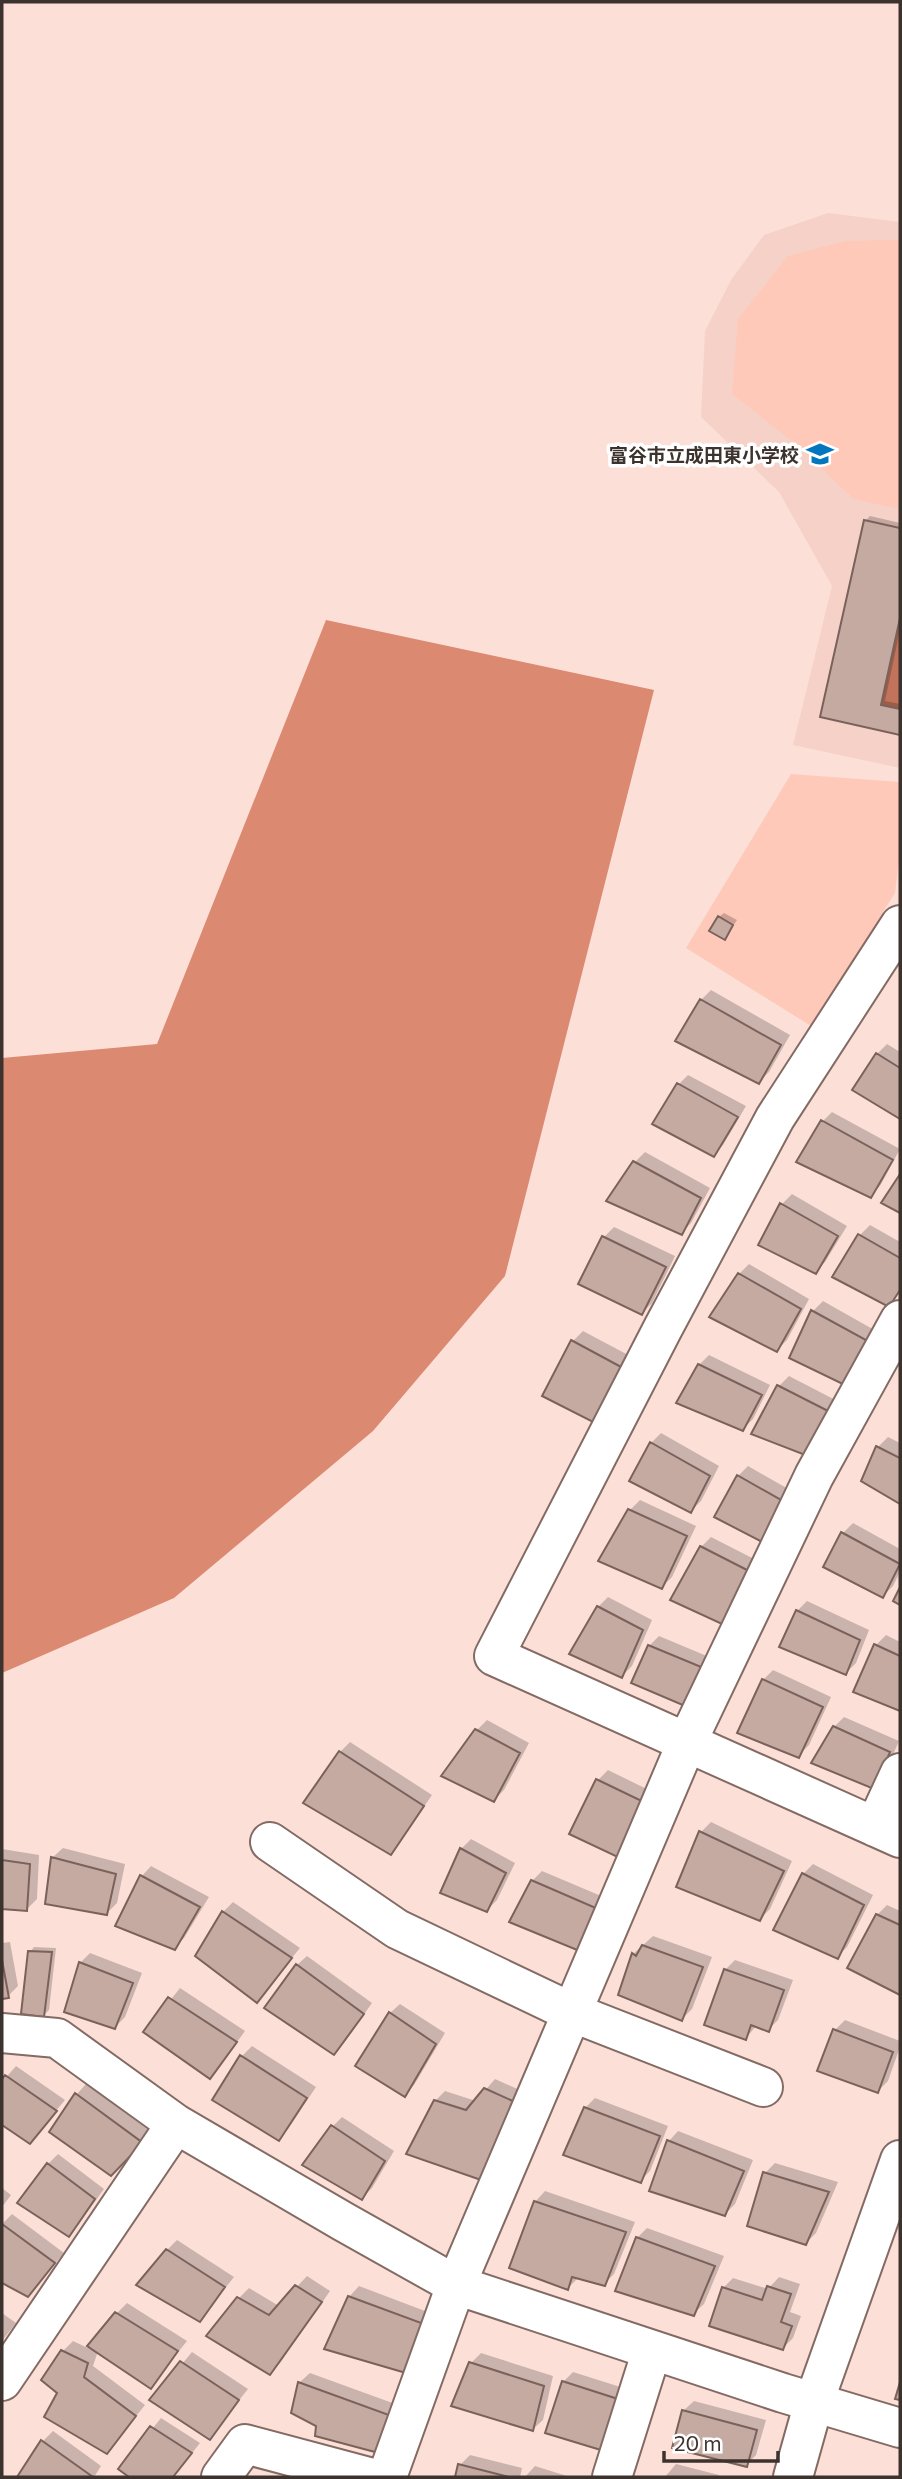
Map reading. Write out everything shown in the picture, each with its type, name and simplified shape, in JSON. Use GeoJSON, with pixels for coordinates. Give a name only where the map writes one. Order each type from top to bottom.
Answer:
{"type":"FeatureCollection","features":[{"type":"Feature","properties":{"kind":"street"},"geometry":{"type":"LineString","coordinates":[[900,925],[775,1118],[494,1656],[888,1833],[900,1773]]}},
{"type":"Feature","properties":{"kind":"street"},"geometry":{"type":"LineString","coordinates":[[387,2477],[456,2285],[687,1742],[814,1476],[900,1320]]}},
{"type":"Feature","properties":{"kind":"street"},"geometry":{"type":"LineString","coordinates":[[270,1842],[397,1929],[571,2012],[763,2087]]}},
{"type":"Feature","properties":{"kind":"street"},"geometry":{"type":"LineString","coordinates":[[2,2033],[57,2038],[176,2124],[456,2285],[900,2428]]}},
{"type":"Feature","properties":{"kind":"street"},"geometry":{"type":"LineString","coordinates":[[2,2381],[176,2124]]}},
{"type":"Feature","properties":{"kind":"street"},"geometry":{"type":"LineString","coordinates":[[793,2477],[814,2402],[900,2160]]}},
{"type":"Feature","properties":{"kind":"street"},"geometry":{"type":"LineString","coordinates":[[612,2477],[652,2350]]}},
{"type":"Feature","properties":{"kind":"street"},"geometry":{"type":"LineString","coordinates":[[221,2477],[245,2444],[369,2477]]}},
{"type":"Feature","properties":{"kind":"shaded area","name":"富谷市立成田東小学校"},"geometry":{"type":"Polygon","coordinates":[[[828,213],[900,222],[900,768],[793,745],[832,586],[779,492],[701,417],[705,331],[731,280],[764,235],[828,213]]]}},
{"type":"Feature","properties":{"kind":"shaded area"},"geometry":{"type":"Polygon","coordinates":[[[900,240],[900,509],[854,499],[791,440],[732,394],[738,319],[788,256],[846,241],[900,240]]]}},
{"type":"Feature","properties":{"kind":"shaded area"},"geometry":{"type":"Polygon","coordinates":[[[900,618],[900,709],[881,705],[900,618]]]}},
{"type":"Feature","properties":{"kind":"shaded area"},"geometry":{"type":"Polygon","coordinates":[[[326,620],[654,690],[505,1276],[373,1431],[174,1598],[2,1673],[2,1058],[157,1044],[326,620]]]}},
{"type":"Feature","properties":{"kind":"shaded area"},"geometry":{"type":"Polygon","coordinates":[[[791,774],[900,782],[900,853],[895,893],[811,1026],[686,948],[791,774]]]}},
{"type":"Feature","properties":{"kind":"building"},"geometry":{"type":"Polygon","coordinates":[[[864,520],[900,528],[900,618],[881,705],[900,709],[900,735],[820,717],[864,520]]]}},
{"type":"Feature","properties":{"kind":"building"},"geometry":{"type":"Polygon","coordinates":[[[718,916],[733,925],[725,940],[709,931],[718,916]]]}},
{"type":"Feature","properties":{"kind":"building"},"geometry":{"type":"Polygon","coordinates":[[[700,999],[781,1045],[759,1084],[675,1041],[700,999]]]}},
{"type":"Feature","properties":{"kind":"building"},"geometry":{"type":"Polygon","coordinates":[[[876,1053],[900,1068],[900,1119],[852,1090],[876,1053]]]}},
{"type":"Feature","properties":{"kind":"building"},"geometry":{"type":"Polygon","coordinates":[[[677,1083],[738,1117],[714,1157],[652,1124],[677,1083]]]}},
{"type":"Feature","properties":{"kind":"building"},"geometry":{"type":"Polygon","coordinates":[[[821,1120],[893,1160],[871,1198],[796,1162],[821,1120]]]}},
{"type":"Feature","properties":{"kind":"building"},"geometry":{"type":"Polygon","coordinates":[[[633,1161],[701,1198],[682,1235],[606,1201],[633,1161]]]}},
{"type":"Feature","properties":{"kind":"building"},"geometry":{"type":"Polygon","coordinates":[[[900,1174],[900,1213],[881,1203],[900,1174]]]}},
{"type":"Feature","properties":{"kind":"building"},"geometry":{"type":"Polygon","coordinates":[[[780,1203],[838,1236],[816,1274],[758,1245],[780,1203]]]}},
{"type":"Feature","properties":{"kind":"building"},"geometry":{"type":"Polygon","coordinates":[[[858,1234],[900,1258],[900,1290],[889,1307],[832,1277],[858,1234]]]}},
{"type":"Feature","properties":{"kind":"building"},"geometry":{"type":"Polygon","coordinates":[[[602,1236],[666,1267],[642,1315],[578,1284],[602,1236]]]}},
{"type":"Feature","properties":{"kind":"building"},"geometry":{"type":"Polygon","coordinates":[[[738,1273],[801,1309],[777,1352],[709,1317],[738,1273]]]}},
{"type":"Feature","properties":{"kind":"building"},"geometry":{"type":"Polygon","coordinates":[[[811,1310],[877,1346],[851,1388],[789,1358],[811,1310]]]}},
{"type":"Feature","properties":{"kind":"building"},"geometry":{"type":"Polygon","coordinates":[[[571,1340],[623,1368],[595,1423],[542,1396],[571,1340]]]}},
{"type":"Feature","properties":{"kind":"building"},"geometry":{"type":"Polygon","coordinates":[[[698,1364],[762,1395],[743,1431],[676,1403],[698,1364]]]}},
{"type":"Feature","properties":{"kind":"building"},"geometry":{"type":"Polygon","coordinates":[[[777,1385],[836,1415],[813,1458],[751,1434],[777,1385]]]}},
{"type":"Feature","properties":{"kind":"building"},"geometry":{"type":"Polygon","coordinates":[[[650,1442],[710,1476],[691,1513],[629,1481],[650,1442]]]}},
{"type":"Feature","properties":{"kind":"building"},"geometry":{"type":"Polygon","coordinates":[[[876,1446],[900,1458],[900,1504],[861,1481],[876,1446]]]}},
{"type":"Feature","properties":{"kind":"building"},"geometry":{"type":"Polygon","coordinates":[[[737,1475],[788,1504],[768,1545],[714,1517],[737,1475]]]}},
{"type":"Feature","properties":{"kind":"building"},"geometry":{"type":"Polygon","coordinates":[[[628,1509],[687,1536],[662,1589],[598,1561],[628,1509]]]}},
{"type":"Feature","properties":{"kind":"building"},"geometry":{"type":"Polygon","coordinates":[[[841,1532],[900,1564],[883,1598],[823,1567],[841,1532]]]}},
{"type":"Feature","properties":{"kind":"building"},"geometry":{"type":"Polygon","coordinates":[[[700,1546],[751,1572],[722,1624],[670,1600],[700,1546]]]}},
{"type":"Feature","properties":{"kind":"building"},"geometry":{"type":"Polygon","coordinates":[[[900,1587],[900,1605],[893,1601],[900,1587]]]}},
{"type":"Feature","properties":{"kind":"building"},"geometry":{"type":"Polygon","coordinates":[[[597,1606],[643,1630],[622,1678],[569,1654],[597,1606]]]}},
{"type":"Feature","properties":{"kind":"building"},"geometry":{"type":"Polygon","coordinates":[[[796,1610],[860,1640],[846,1675],[779,1647],[796,1610]]]}},
{"type":"Feature","properties":{"kind":"building"},"geometry":{"type":"Polygon","coordinates":[[[874,1644],[900,1656],[900,1711],[853,1692],[874,1644]]]}},
{"type":"Feature","properties":{"kind":"building"},"geometry":{"type":"Polygon","coordinates":[[[648,1645],[706,1669],[685,1706],[631,1683],[648,1645]]]}},
{"type":"Feature","properties":{"kind":"building"},"geometry":{"type":"Polygon","coordinates":[[[762,1679],[823,1707],[799,1758],[737,1733],[762,1679]]]}},
{"type":"Feature","properties":{"kind":"building"},"geometry":{"type":"Polygon","coordinates":[[[833,1726],[890,1752],[874,1789],[811,1763],[833,1726]]]}},
{"type":"Feature","properties":{"kind":"building"},"geometry":{"type":"Polygon","coordinates":[[[475,1729],[520,1753],[494,1802],[441,1776],[475,1729]]]}},
{"type":"Feature","properties":{"kind":"building"},"geometry":{"type":"Polygon","coordinates":[[[339,1751],[424,1806],[391,1855],[303,1803],[339,1751]]]}},
{"type":"Feature","properties":{"kind":"building"},"geometry":{"type":"Polygon","coordinates":[[[596,1779],[650,1805],[624,1860],[569,1834],[596,1779]]]}},
{"type":"Feature","properties":{"kind":"building"},"geometry":{"type":"Polygon","coordinates":[[[699,1831],[784,1871],[760,1921],[676,1887],[699,1831]]]}},
{"type":"Feature","properties":{"kind":"building"},"geometry":{"type":"Polygon","coordinates":[[[460,1848],[506,1873],[487,1912],[440,1893],[460,1848]]]}},
{"type":"Feature","properties":{"kind":"building"},"geometry":{"type":"Polygon","coordinates":[[[51,1857],[116,1874],[107,1915],[45,1904],[51,1857]]]}},
{"type":"Feature","properties":{"kind":"building"},"geometry":{"type":"Polygon","coordinates":[[[2,1860],[30,1864],[27,1911],[2,1909],[2,1860]]]}},
{"type":"Feature","properties":{"kind":"building"},"geometry":{"type":"Polygon","coordinates":[[[802,1873],[864,1905],[838,1959],[773,1930],[802,1873]]]}},
{"type":"Feature","properties":{"kind":"building"},"geometry":{"type":"Polygon","coordinates":[[[140,1875],[200,1907],[175,1950],[115,1926],[140,1875]]]}},
{"type":"Feature","properties":{"kind":"building"},"geometry":{"type":"Polygon","coordinates":[[[531,1880],[605,1912],[582,1952],[509,1922],[531,1880]]]}},
{"type":"Feature","properties":{"kind":"building"},"geometry":{"type":"Polygon","coordinates":[[[222,1911],[292,1958],[257,2003],[195,1956],[222,1911]]]}},
{"type":"Feature","properties":{"kind":"building"},"geometry":{"type":"Polygon","coordinates":[[[876,1914],[900,1925],[900,1995],[847,1968],[876,1914]]]}},
{"type":"Feature","properties":{"kind":"building"},"geometry":{"type":"Polygon","coordinates":[[[642,1945],[703,1967],[682,2021],[618,1995],[632,1953],[636,1956],[642,1945]]]}},
{"type":"Feature","properties":{"kind":"building"},"geometry":{"type":"Polygon","coordinates":[[[28,1951],[52,1952],[44,2017],[21,2014],[28,1951]]]}},
{"type":"Feature","properties":{"kind":"building"},"geometry":{"type":"Polygon","coordinates":[[[2,1960],[9,1998],[2,1999],[2,1960]]]}},
{"type":"Feature","properties":{"kind":"building"},"geometry":{"type":"Polygon","coordinates":[[[79,1962],[133,1983],[115,2029],[64,2012],[79,1962]]]}},
{"type":"Feature","properties":{"kind":"building"},"geometry":{"type":"Polygon","coordinates":[[[296,1964],[364,2014],[334,2055],[264,2008],[296,1964]]]}},
{"type":"Feature","properties":{"kind":"building"},"geometry":{"type":"Polygon","coordinates":[[[724,1969],[784,1990],[769,2032],[751,2025],[746,2040],[704,2025],[724,1969]]]}},
{"type":"Feature","properties":{"kind":"building"},"geometry":{"type":"Polygon","coordinates":[[[168,1997],[237,2042],[210,2079],[143,2032],[168,1997]]]}},
{"type":"Feature","properties":{"kind":"building"},"geometry":{"type":"Polygon","coordinates":[[[389,2012],[436,2044],[405,2097],[355,2066],[389,2012]]]}},
{"type":"Feature","properties":{"kind":"building"},"geometry":{"type":"Polygon","coordinates":[[[833,2029],[893,2052],[878,2093],[817,2071],[833,2029]]]}},
{"type":"Feature","properties":{"kind":"building"},"geometry":{"type":"Polygon","coordinates":[[[240,2055],[307,2098],[279,2141],[212,2100],[240,2055]]]}},
{"type":"Feature","properties":{"kind":"building"},"geometry":{"type":"Polygon","coordinates":[[[5,2075],[57,2111],[30,2144],[2,2125],[2,2079],[5,2075]]]}},
{"type":"Feature","properties":{"kind":"building"},"geometry":{"type":"Polygon","coordinates":[[[484,2088],[515,2102],[481,2180],[406,2154],[434,2100],[466,2110],[484,2088]]]}},
{"type":"Feature","properties":{"kind":"building"},"geometry":{"type":"Polygon","coordinates":[[[75,2093],[143,2143],[111,2176],[49,2132],[75,2093]]]}},
{"type":"Feature","properties":{"kind":"building"},"geometry":{"type":"Polygon","coordinates":[[[584,2107],[660,2136],[641,2183],[563,2155],[584,2107]]]}},
{"type":"Feature","properties":{"kind":"building"},"geometry":{"type":"Polygon","coordinates":[[[331,2125],[385,2161],[362,2200],[302,2165],[331,2125]]]}},
{"type":"Feature","properties":{"kind":"building"},"geometry":{"type":"Polygon","coordinates":[[[667,2140],[744,2171],[725,2216],[649,2191],[667,2140]]]}},
{"type":"Feature","properties":{"kind":"building"},"geometry":{"type":"Polygon","coordinates":[[[47,2163],[95,2199],[69,2237],[17,2203],[47,2163]]]}},
{"type":"Feature","properties":{"kind":"building"},"geometry":{"type":"Polygon","coordinates":[[[763,2172],[829,2192],[806,2245],[747,2226],[763,2172]]]}},
{"type":"Feature","properties":{"kind":"building"},"geometry":{"type":"Polygon","coordinates":[[[534,2201],[626,2232],[605,2286],[572,2277],[568,2290],[509,2268],[534,2201]]]}},
{"type":"Feature","properties":{"kind":"building"},"geometry":{"type":"Polygon","coordinates":[[[2,2224],[55,2263],[28,2297],[2,2283],[2,2224]]]}},
{"type":"Feature","properties":{"kind":"building"},"geometry":{"type":"Polygon","coordinates":[[[636,2237],[715,2266],[694,2316],[615,2291],[636,2237]]]}},
{"type":"Feature","properties":{"kind":"building"},"geometry":{"type":"Polygon","coordinates":[[[166,2249],[225,2287],[200,2322],[136,2285],[166,2249]]]}},
{"type":"Feature","properties":{"kind":"building"},"geometry":{"type":"Polygon","coordinates":[[[295,2285],[322,2302],[270,2375],[206,2336],[237,2297],[269,2315],[295,2285]]]}},
{"type":"Feature","properties":{"kind":"building"},"geometry":{"type":"Polygon","coordinates":[[[767,2286],[791,2294],[781,2322],[792,2326],[783,2350],[709,2326],[722,2287],[762,2300],[767,2286]]]}},
{"type":"Feature","properties":{"kind":"building"},"geometry":{"type":"Polygon","coordinates":[[[348,2296],[424,2324],[406,2373],[324,2349],[348,2296]]]}},
{"type":"Feature","properties":{"kind":"building"},"geometry":{"type":"Polygon","coordinates":[[[115,2312],[178,2351],[151,2389],[87,2346],[115,2312]]]}},
{"type":"Feature","properties":{"kind":"building"},"geometry":{"type":"Polygon","coordinates":[[[61,2350],[88,2363],[84,2377],[136,2416],[107,2454],[44,2417],[57,2393],[41,2380],[61,2350]]]}},
{"type":"Feature","properties":{"kind":"building"},"geometry":{"type":"Polygon","coordinates":[[[180,2361],[239,2400],[210,2440],[149,2400],[180,2361]]]}},
{"type":"Feature","properties":{"kind":"building"},"geometry":{"type":"Polygon","coordinates":[[[469,2362],[544,2386],[533,2431],[451,2406],[469,2362]]]}},
{"type":"Feature","properties":{"kind":"building"},"geometry":{"type":"Polygon","coordinates":[[[562,2381],[621,2400],[604,2451],[545,2433],[562,2381]]]}},
{"type":"Feature","properties":{"kind":"building"},"geometry":{"type":"Polygon","coordinates":[[[298,2382],[389,2415],[375,2452],[315,2436],[316,2426],[291,2413],[298,2382]]]}},
{"type":"Feature","properties":{"kind":"building"},"geometry":{"type":"Polygon","coordinates":[[[900,2382],[900,2400],[895,2399],[900,2382]]]}},
{"type":"Feature","properties":{"kind":"building"},"geometry":{"type":"Polygon","coordinates":[[[682,2410],[757,2430],[747,2467],[672,2448],[682,2410]]]}},
{"type":"Feature","properties":{"kind":"building"},"geometry":{"type":"Polygon","coordinates":[[[150,2426],[192,2453],[173,2477],[129,2477],[118,2469],[150,2426]]]}},
{"type":"Feature","properties":{"kind":"building"},"geometry":{"type":"Polygon","coordinates":[[[41,2440],[93,2477],[17,2477],[41,2440]]]}},
{"type":"Feature","properties":{"kind":"building"},"geometry":{"type":"Polygon","coordinates":[[[458,2464],[509,2477],[455,2477],[458,2464]]]}},
{"type":"Feature","properties":{"kind":"place","name":"富谷市立成田東小学校"},"geometry":{"type":"Point","coordinates":[820,454]}}]}
